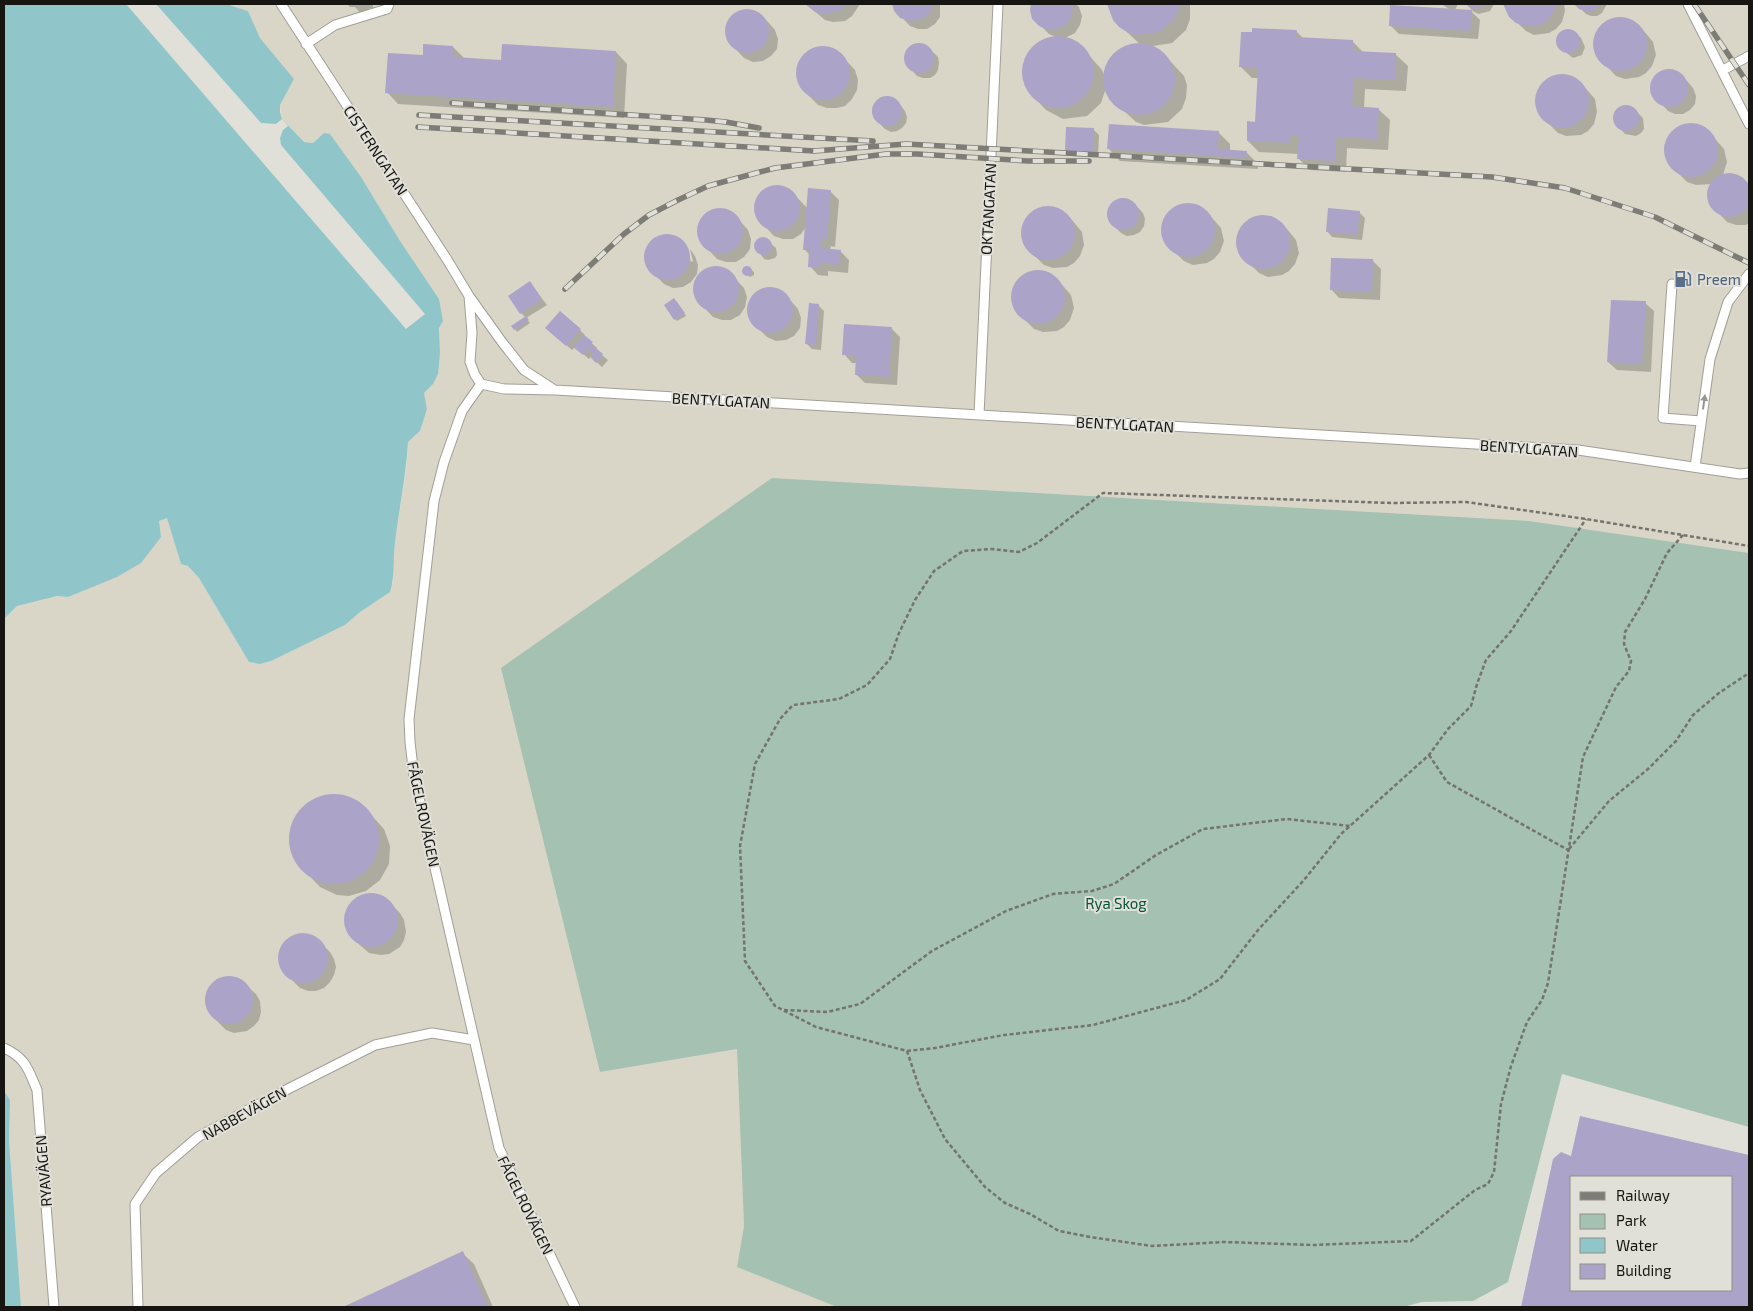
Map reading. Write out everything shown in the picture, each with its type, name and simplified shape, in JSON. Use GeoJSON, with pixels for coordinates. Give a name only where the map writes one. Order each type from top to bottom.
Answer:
{"type":"FeatureCollection","features":[{"type":"Feature","properties":{"kind":"lane","name":"CISTERNGATAN"},"geometry":{"type":"LineString","coordinates":[[281,4],[469,296],[524,370],[554,390]]}},
{"type":"Feature","properties":{"kind":"lane"},"geometry":{"type":"LineString","coordinates":[[306,44],[335,25],[387,9],[389,4]]}},
{"type":"Feature","properties":{"kind":"lane","name":"OKTANGATAN"},"geometry":{"type":"LineString","coordinates":[[979,415],[998,4]]}},
{"type":"Feature","properties":{"kind":"lane"},"geometry":{"type":"LineString","coordinates":[[1688,4],[1749,124]]}},
{"type":"Feature","properties":{"kind":"lane"},"geometry":{"type":"LineString","coordinates":[[1722,70],[1749,56]]}},
{"type":"Feature","properties":{"kind":"lane"},"geometry":{"type":"LineString","coordinates":[[1695,467],[1710,359],[1728,302],[1749,274]]}},
{"type":"Feature","properties":{"kind":"lane"},"geometry":{"type":"LineString","coordinates":[[1672,284],[1663,418],[1701,421]]}},
{"type":"Feature","properties":{"kind":"lane","name":"CISTERNGATAN"},"geometry":{"type":"LineString","coordinates":[[469,296],[472,333],[470,362],[474,375],[481,384]]}},
{"type":"Feature","properties":{"kind":"lane"},"geometry":{"type":"LineString","coordinates":[[481,384],[504,389],[554,390]]}},
{"type":"Feature","properties":{"kind":"lane","name":"FÅGELROVÄGEN"},"geometry":{"type":"LineString","coordinates":[[481,384],[462,411],[444,462],[434,501],[409,719],[410,742],[414,776],[498,1148],[575,1307]]}},
{"type":"Feature","properties":{"kind":"lane","name":"BENTYLGATAN"},"geometry":{"type":"LineString","coordinates":[[554,390],[1578,450],[1740,474],[1749,472]]}},
{"type":"Feature","properties":{"kind":"lane","name":"NABBEVÄGEN"},"geometry":{"type":"LineString","coordinates":[[138,1307],[135,1204],[156,1173],[198,1138],[272,1097],[375,1045],[432,1033],[474,1040]]}},
{"type":"Feature","properties":{"kind":"lane","name":"RYAVÄGEN"},"geometry":{"type":"LineString","coordinates":[[4,1048],[16,1054],[26,1065],[37,1090],[54,1307]]}},
{"type":"Feature","properties":{"kind":"path"},"geometry":{"type":"LineString","coordinates":[[1586,519],[1510,631],[1486,660],[1471,706],[1448,729],[1429,755],[1341,834],[1304,880],[1258,930],[1220,979],[1186,1000],[1093,1024],[1004,1035],[935,1048],[907,1051],[816,1026],[775,1006],[745,961],[740,846],[755,764],[780,719],[793,705],[839,699],[867,685],[890,659],[899,633],[915,600],[934,571],[963,551],[991,549],[1019,552],[1037,543],[1103,493],[1391,503],[1466,502],[1586,519],[1749,546]]}},
{"type":"Feature","properties":{"kind":"path"},"geometry":{"type":"LineString","coordinates":[[907,1051],[920,1090],[945,1139],[985,1187],[1005,1203],[1030,1214],[1059,1231],[1152,1246],[1224,1242],[1314,1245],[1411,1241],[1475,1190],[1488,1184],[1494,1172],[1501,1104],[1511,1066],[1528,1022],[1542,1000],[1548,983],[1583,757],[1616,687],[1629,671],[1631,661],[1624,644],[1625,632],[1645,599],[1667,553],[1683,535]]}},
{"type":"Feature","properties":{"kind":"path"},"geometry":{"type":"LineString","coordinates":[[1568,850],[1609,801],[1648,769],[1676,741],[1693,715],[1719,693],[1749,673]]}},
{"type":"Feature","properties":{"kind":"path"},"geometry":{"type":"LineString","coordinates":[[1429,755],[1447,782],[1568,850]]}},
{"type":"Feature","properties":{"kind":"path"},"geometry":{"type":"LineString","coordinates":[[781,1009],[827,1012],[860,1004],[932,951],[1006,911],[1053,894],[1092,891],[1114,884],[1156,856],[1203,829],[1286,819],[1350,826]]}},
{"type":"Feature","properties":{"kind":"shaded area"},"geometry":{"type":"Polygon","coordinates":[[[229,4],[1749,4],[1749,553],[1529,521],[772,478],[600,1072],[737,1049],[744,1226],[737,1267],[837,1307],[21,1307],[9,1140],[10,1100],[4,1091],[4,619],[17,606],[57,596],[68,597],[159,521],[167,518],[181,564],[188,566],[199,578],[249,662],[260,664],[271,661],[345,625],[393,583],[395,541],[407,464],[408,442],[420,431],[427,409],[424,393],[433,384],[440,353],[439,299],[324,133],[313,143],[304,142],[282,119],[280,105],[294,79],[260,38],[248,11],[229,4]]]}},
{"type":"Feature","properties":{"kind":"green space","name":"Rya Skog"},"geometry":{"type":"Polygon","coordinates":[[[772,478],[1529,521],[1749,553],[1749,1127],[1562,1074],[1508,1282],[1473,1301],[1422,1302],[1403,1307],[837,1307],[737,1267],[744,1226],[737,1049],[600,1072],[501,668],[772,478]]]}},
{"type":"Feature","properties":{"kind":"water"},"geometry":{"type":"Polygon","coordinates":[[[4,4],[229,4],[248,11],[260,38],[294,79],[280,105],[282,119],[304,142],[313,143],[324,133],[330,134],[361,177],[400,241],[439,299],[443,321],[439,328],[440,353],[438,374],[433,384],[424,393],[427,409],[420,431],[408,442],[395,542],[393,580],[390,592],[360,612],[345,625],[271,661],[260,664],[249,662],[199,578],[188,566],[181,564],[167,518],[159,521],[161,537],[141,563],[117,577],[68,597],[57,596],[17,606],[4,619],[4,4]]]}},
{"type":"Feature","properties":{"kind":"water"},"geometry":{"type":"Polygon","coordinates":[[[4,1091],[10,1100],[9,1140],[21,1307],[4,1307],[4,1091]]]}},
{"type":"Feature","properties":{"kind":"pier"},"geometry":{"type":"Polygon","coordinates":[[[126,4],[156,4],[261,123],[276,124],[282,119],[288,126],[283,130],[280,138],[281,145],[425,314],[406,329],[126,4]]]}},
{"type":"Feature","properties":{"kind":"building"},"geometry":{"type":"Polygon","coordinates":[[[805,4],[848,4],[840,10],[828,14],[815,12],[805,4]]]}},
{"type":"Feature","properties":{"kind":"building"},"geometry":{"type":"Polygon","coordinates":[[[892,4],[933,4],[927,16],[909,21],[900,18],[894,11],[892,4]]]}},
{"type":"Feature","properties":{"kind":"building"},"geometry":{"type":"Polygon","coordinates":[[[1031,4],[1073,4],[1072,16],[1066,24],[1058,29],[1048,30],[1039,26],[1032,19],[1031,4]]]}},
{"type":"Feature","properties":{"kind":"building"},"geometry":{"type":"Polygon","coordinates":[[[1107,4],[1179,4],[1179,7],[1175,18],[1160,32],[1136,35],[1119,27],[1113,20],[1107,4]]]}},
{"type":"Feature","properties":{"kind":"building"},"geometry":{"type":"Polygon","coordinates":[[[1465,4],[1487,4],[1473,9],[1465,4]]]}},
{"type":"Feature","properties":{"kind":"building"},"geometry":{"type":"Polygon","coordinates":[[[1503,4],[1556,4],[1553,13],[1547,21],[1540,25],[1525,26],[1516,23],[1509,17],[1503,4]]]}},
{"type":"Feature","properties":{"kind":"building"},"geometry":{"type":"Polygon","coordinates":[[[1574,4],[1600,4],[1592,11],[1585,11],[1579,9],[1574,4]]]}},
{"type":"Feature","properties":{"kind":"building"},"geometry":{"type":"Polygon","coordinates":[[[1390,5],[1472,10],[1470,31],[1389,26],[1390,5]]]}},
{"type":"Feature","properties":{"kind":"building"},"geometry":{"type":"Polygon","coordinates":[[[751,9],[763,15],[768,22],[768,40],[763,47],[756,52],[743,53],[735,50],[728,43],[725,27],[728,19],[735,12],[751,9]]]}},
{"type":"Feature","properties":{"kind":"building"},"geometry":{"type":"Polygon","coordinates":[[[1615,17],[1625,17],[1639,25],[1645,34],[1647,44],[1645,54],[1639,63],[1625,71],[1615,71],[1605,66],[1598,59],[1593,49],[1593,39],[1598,29],[1605,22],[1615,17]]]}},
{"type":"Feature","properties":{"kind":"building"},"geometry":{"type":"Polygon","coordinates":[[[1252,28],[1297,30],[1296,37],[1353,40],[1353,51],[1396,53],[1395,80],[1354,78],[1352,106],[1379,108],[1377,139],[1336,137],[1335,161],[1297,159],[1299,135],[1290,135],[1290,143],[1247,141],[1247,121],[1255,122],[1258,68],[1239,67],[1241,32],[1252,32],[1252,28]]]}},
{"type":"Feature","properties":{"kind":"building"},"geometry":{"type":"Polygon","coordinates":[[[1568,29],[1573,30],[1579,36],[1579,46],[1573,52],[1568,53],[1563,52],[1557,46],[1556,41],[1557,36],[1563,30],[1568,29]]]}},
{"type":"Feature","properties":{"kind":"building"},"geometry":{"type":"Polygon","coordinates":[[[1058,36],[1078,42],[1088,52],[1094,72],[1088,92],[1078,102],[1058,108],[1038,102],[1028,92],[1022,72],[1028,52],[1038,42],[1058,36]]]}},
{"type":"Feature","properties":{"kind":"building"},"geometry":{"type":"Polygon","coordinates":[[[919,43],[930,47],[934,58],[930,69],[919,73],[908,69],[904,58],[908,47],[919,43]]]}},
{"type":"Feature","properties":{"kind":"building"},"geometry":{"type":"Polygon","coordinates":[[[1139,43],[1159,49],[1169,59],[1175,79],[1169,99],[1159,109],[1139,115],[1119,109],[1109,99],[1103,79],[1109,59],[1119,49],[1139,43]]]}},
{"type":"Feature","properties":{"kind":"building"},"geometry":{"type":"Polygon","coordinates":[[[423,44],[453,46],[453,57],[501,60],[502,44],[616,51],[613,107],[385,93],[388,53],[423,55],[423,44]]]}},
{"type":"Feature","properties":{"kind":"building"},"geometry":{"type":"Polygon","coordinates":[[[818,46],[828,46],[838,50],[846,58],[850,73],[846,88],[838,96],[828,100],[818,100],[808,96],[800,88],[796,78],[796,68],[800,58],[808,50],[818,46]]]}},
{"type":"Feature","properties":{"kind":"building"},"geometry":{"type":"Polygon","coordinates":[[[1669,69],[1682,75],[1688,88],[1682,101],[1669,107],[1656,101],[1650,88],[1656,75],[1669,69]]]}},
{"type":"Feature","properties":{"kind":"building"},"geometry":{"type":"Polygon","coordinates":[[[1557,74],[1567,74],[1581,82],[1587,91],[1589,101],[1587,111],[1581,120],[1567,128],[1557,128],[1547,123],[1540,116],[1535,106],[1535,96],[1540,86],[1547,79],[1557,74]]]}},
{"type":"Feature","properties":{"kind":"building"},"geometry":{"type":"Polygon","coordinates":[[[887,96],[898,100],[902,111],[898,122],[887,126],[876,122],[872,111],[876,100],[887,96]]]}},
{"type":"Feature","properties":{"kind":"building"},"geometry":{"type":"Polygon","coordinates":[[[1626,105],[1635,109],[1639,118],[1635,127],[1626,131],[1617,127],[1613,118],[1617,109],[1626,105]]]}},
{"type":"Feature","properties":{"kind":"building"},"geometry":{"type":"Polygon","coordinates":[[[1691,123],[1701,125],[1710,131],[1716,140],[1718,150],[1716,160],[1710,169],[1701,175],[1691,177],[1681,175],[1672,169],[1666,160],[1664,150],[1666,140],[1672,131],[1681,125],[1691,123]]]}},
{"type":"Feature","properties":{"kind":"building"},"geometry":{"type":"Polygon","coordinates":[[[1109,124],[1219,131],[1218,149],[1247,151],[1246,158],[1107,149],[1109,124]]]}},
{"type":"Feature","properties":{"kind":"building"},"geometry":{"type":"Polygon","coordinates":[[[1066,127],[1094,128],[1093,152],[1065,151],[1066,127]]]}},
{"type":"Feature","properties":{"kind":"building"},"geometry":{"type":"Polygon","coordinates":[[[1729,173],[1741,177],[1747,183],[1751,195],[1747,207],[1741,213],[1729,217],[1717,213],[1711,207],[1707,195],[1711,183],[1717,177],[1729,173]]]}},
{"type":"Feature","properties":{"kind":"building"},"geometry":{"type":"Polygon","coordinates":[[[777,185],[790,189],[796,195],[800,208],[796,221],[790,227],[777,231],[764,227],[758,221],[754,208],[758,195],[764,189],[777,185]]]}},
{"type":"Feature","properties":{"kind":"building"},"geometry":{"type":"Polygon","coordinates":[[[808,188],[831,190],[827,239],[822,238],[822,248],[841,250],[839,265],[820,263],[820,268],[808,267],[809,250],[803,250],[808,188]]]}},
{"type":"Feature","properties":{"kind":"building"},"geometry":{"type":"Polygon","coordinates":[[[1123,198],[1135,202],[1139,214],[1135,226],[1123,230],[1111,226],[1107,214],[1111,202],[1123,198]]]}},
{"type":"Feature","properties":{"kind":"building"},"geometry":{"type":"Polygon","coordinates":[[[1183,203],[1193,203],[1207,211],[1213,220],[1215,230],[1213,240],[1207,249],[1193,257],[1183,257],[1173,252],[1166,245],[1161,235],[1161,225],[1166,215],[1173,208],[1183,203]]]}},
{"type":"Feature","properties":{"kind":"building"},"geometry":{"type":"Polygon","coordinates":[[[1043,206],[1053,206],[1067,214],[1073,223],[1075,233],[1073,243],[1067,252],[1053,260],[1043,260],[1033,255],[1026,248],[1021,238],[1021,228],[1026,218],[1033,211],[1043,206]]]}},
{"type":"Feature","properties":{"kind":"building"},"geometry":{"type":"Polygon","coordinates":[[[720,208],[733,212],[739,218],[743,231],[739,244],[733,250],[720,254],[707,250],[701,244],[697,231],[701,218],[707,212],[720,208]]]}},
{"type":"Feature","properties":{"kind":"building"},"geometry":{"type":"Polygon","coordinates":[[[1328,208],[1360,211],[1357,235],[1326,232],[1328,208]]]}},
{"type":"Feature","properties":{"kind":"building"},"geometry":{"type":"Polygon","coordinates":[[[1263,215],[1273,217],[1282,223],[1288,232],[1290,242],[1288,252],[1282,261],[1273,267],[1263,269],[1253,267],[1244,261],[1238,252],[1236,242],[1238,232],[1244,223],[1253,217],[1263,215]]]}},
{"type":"Feature","properties":{"kind":"building"},"geometry":{"type":"Polygon","coordinates":[[[667,234],[680,238],[686,244],[690,257],[686,270],[680,276],[667,280],[654,276],[648,270],[644,257],[648,244],[654,238],[667,234]]]}},
{"type":"Feature","properties":{"kind":"building"},"geometry":{"type":"Polygon","coordinates":[[[759,237],[767,237],[772,242],[770,253],[759,255],[754,250],[754,242],[759,237]]]}},
{"type":"Feature","properties":{"kind":"building"},"geometry":{"type":"Polygon","coordinates":[[[1331,258],[1373,259],[1372,292],[1330,290],[1331,258]]]}},
{"type":"Feature","properties":{"kind":"building"},"geometry":{"type":"Polygon","coordinates":[[[716,266],[729,270],[735,276],[739,289],[735,302],[729,308],[716,312],[703,308],[697,302],[693,289],[697,276],[703,270],[716,266]]]}},
{"type":"Feature","properties":{"kind":"building"},"geometry":{"type":"Polygon","coordinates":[[[745,266],[749,266],[752,271],[751,275],[745,276],[742,273],[742,269],[745,266]]]}},
{"type":"Feature","properties":{"kind":"building"},"geometry":{"type":"Polygon","coordinates":[[[1038,270],[1048,272],[1057,278],[1063,287],[1065,297],[1063,307],[1057,316],[1048,322],[1038,324],[1028,322],[1019,316],[1013,307],[1011,297],[1013,287],[1019,278],[1028,272],[1038,270]]]}},
{"type":"Feature","properties":{"kind":"building"},"geometry":{"type":"Polygon","coordinates":[[[530,281],[542,299],[520,314],[508,296],[530,281]]]}},
{"type":"Feature","properties":{"kind":"building"},"geometry":{"type":"Polygon","coordinates":[[[770,287],[783,291],[789,297],[793,310],[789,323],[783,329],[770,333],[757,329],[751,323],[747,310],[751,297],[757,291],[770,287]]]}},
{"type":"Feature","properties":{"kind":"building"},"geometry":{"type":"Polygon","coordinates":[[[674,298],[685,313],[674,320],[664,305],[674,298]]]}},
{"type":"Feature","properties":{"kind":"building"},"geometry":{"type":"Polygon","coordinates":[[[1611,300],[1646,301],[1642,364],[1607,362],[1611,300]]]}},
{"type":"Feature","properties":{"kind":"building"},"geometry":{"type":"Polygon","coordinates":[[[809,303],[819,304],[816,345],[805,344],[809,303]]]}},
{"type":"Feature","properties":{"kind":"building"},"geometry":{"type":"Polygon","coordinates":[[[560,311],[581,329],[566,346],[545,328],[560,311]]]}},
{"type":"Feature","properties":{"kind":"building"},"geometry":{"type":"Polygon","coordinates":[[[526,316],[529,320],[514,330],[511,326],[526,316]]]}},
{"type":"Feature","properties":{"kind":"building"},"geometry":{"type":"Polygon","coordinates":[[[844,324],[892,327],[889,377],[855,375],[856,355],[842,355],[844,324]]]}},
{"type":"Feature","properties":{"kind":"building"},"geometry":{"type":"Polygon","coordinates":[[[584,335],[603,354],[596,363],[591,358],[594,354],[587,349],[583,355],[573,347],[584,335]]]}},
{"type":"Feature","properties":{"kind":"building"},"geometry":{"type":"Polygon","coordinates":[[[334,794],[351,797],[366,807],[376,822],[379,839],[376,856],[366,871],[351,881],[334,884],[317,881],[302,871],[292,856],[289,839],[292,822],[302,807],[317,797],[334,794]]]}},
{"type":"Feature","properties":{"kind":"building"},"geometry":{"type":"Polygon","coordinates":[[[371,893],[381,895],[390,901],[396,910],[398,920],[396,930],[390,939],[381,945],[371,947],[361,945],[352,939],[346,930],[344,920],[346,910],[352,901],[361,895],[371,893]]]}},
{"type":"Feature","properties":{"kind":"building"},"geometry":{"type":"Polygon","coordinates":[[[303,933],[317,937],[324,944],[328,958],[324,972],[317,979],[303,983],[289,979],[282,972],[278,958],[282,944],[289,937],[303,933]]]}},
{"type":"Feature","properties":{"kind":"building"},"geometry":{"type":"Polygon","coordinates":[[[224,976],[234,976],[243,980],[249,986],[252,991],[252,1009],[243,1020],[234,1024],[224,1024],[215,1020],[209,1014],[205,1005],[205,995],[209,986],[215,980],[224,976]]]}},
{"type":"Feature","properties":{"kind":"building"},"geometry":{"type":"Polygon","coordinates":[[[1580,1116],[1749,1155],[1749,1307],[1521,1307],[1553,1159],[1561,1152],[1571,1156],[1580,1116]]]}},
{"type":"Feature","properties":{"kind":"building"},"geometry":{"type":"Polygon","coordinates":[[[463,1251],[488,1307],[343,1307],[463,1251]]]}},
{"type":"Feature","properties":{"kind":"railway"},"geometry":{"type":"LineString","coordinates":[[1694,4],[1749,85]]}},
{"type":"Feature","properties":{"kind":"railway"},"geometry":{"type":"LineString","coordinates":[[452,103],[706,120],[759,128]]}},
{"type":"Feature","properties":{"kind":"railway"},"geometry":{"type":"LineString","coordinates":[[419,115],[873,141]]}},
{"type":"Feature","properties":{"kind":"railway"},"geometry":{"type":"LineString","coordinates":[[418,127],[814,151],[906,144],[1492,177],[1565,188],[1655,217],[1749,263]]}},
{"type":"Feature","properties":{"kind":"railway"},"geometry":{"type":"LineString","coordinates":[[565,289],[624,234],[649,215],[708,186],[775,168],[886,154],[917,154],[1028,161],[1089,161]]}},
{"type":"Feature","properties":{"kind":"place","name":"Preem"},"geometry":{"type":"Point","coordinates":[1683,279]}}]}
